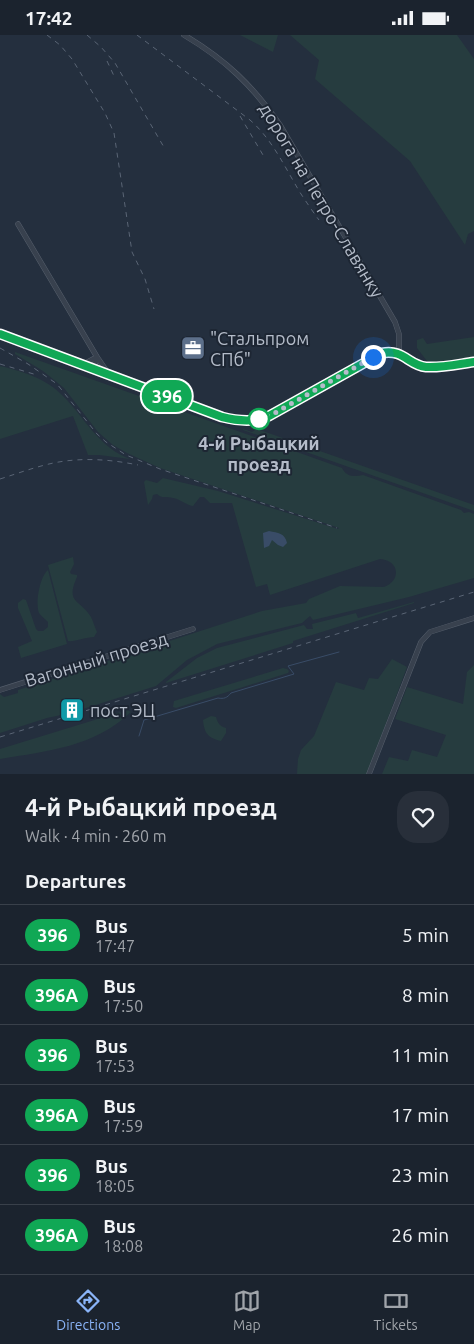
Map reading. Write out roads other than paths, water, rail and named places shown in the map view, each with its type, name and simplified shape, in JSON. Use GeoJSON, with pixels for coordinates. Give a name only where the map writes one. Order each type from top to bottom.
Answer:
{"type":"FeatureCollection","features":[{"type":"Feature","properties":{"kind":"street","name":"дорога на Петро-Славянку"},"geometry":{"type":"LineString","coordinates":[[184,35],[212,53],[242,77],[267,106],[280,125],[395,322],[399,334],[399,353]]}},
{"type":"Feature","properties":{"kind":"street"},"geometry":{"type":"LineString","coordinates":[[18,224],[109,374]]}},
{"type":"Feature","properties":{"kind":"street"},"geometry":{"type":"LineString","coordinates":[[0,334],[222,417],[247,421],[275,413],[373,357],[389,351],[399,353],[421,366],[474,362]]}},
{"type":"Feature","properties":{"kind":"street"},"geometry":{"type":"LineString","coordinates":[[84,364],[97,357]]}},
{"type":"Feature","properties":{"kind":"street"},"geometry":{"type":"LineString","coordinates":[[94,368],[97,357]]}},
{"type":"Feature","properties":{"kind":"street"},"geometry":{"type":"LineString","coordinates":[[369,774],[420,642],[430,632],[474,618]]}},
{"type":"Feature","properties":{"kind":"street","name":"Вагонный проезд"},"geometry":{"type":"LineString","coordinates":[[0,690],[193,629]]}},
{"type":"Feature","properties":{"kind":"water"},"geometry":{"type":"Polygon","coordinates":[[[269,531],[283,535],[287,543],[283,547],[272,540],[269,546],[264,548],[263,533],[269,531]]]}},
{"type":"Feature","properties":{"kind":"waterway"},"geometry":{"type":"LineString","coordinates":[[139,736],[144,720],[218,698],[225,698],[231,693],[294,674],[288,666],[339,652]]}},
{"type":"Feature","properties":{"kind":"railway"},"geometry":{"type":"LineString","coordinates":[[47,35],[60,45],[72,59],[105,113],[114,133],[132,252],[145,279],[154,309]]}},
{"type":"Feature","properties":{"kind":"railway"},"geometry":{"type":"LineString","coordinates":[[87,35],[115,63],[165,149]]}},
{"type":"Feature","properties":{"kind":"railway"},"geometry":{"type":"LineString","coordinates":[[137,35],[258,128],[272,145],[319,220]]}},
{"type":"Feature","properties":{"kind":"railway"},"geometry":{"type":"LineString","coordinates":[[107,61],[114,76]]}},
{"type":"Feature","properties":{"kind":"railway"},"geometry":{"type":"LineString","coordinates":[[240,116],[263,155]]}},
{"type":"Feature","properties":{"kind":"railway"},"geometry":{"type":"LineString","coordinates":[[0,348],[57,384],[97,434],[126,455],[160,469],[337,528]]}},
{"type":"Feature","properties":{"kind":"railway"},"geometry":{"type":"LineString","coordinates":[[0,364],[37,375]]}},
{"type":"Feature","properties":{"kind":"railway"},"geometry":{"type":"LineString","coordinates":[[0,479],[71,460],[105,460],[138,465]]}},
{"type":"Feature","properties":{"kind":"railway"},"geometry":{"type":"LineString","coordinates":[[0,737],[474,592]]}},
{"type":"Feature","properties":{"kind":"place","name":"\"Стальпром СПб\""},"geometry":{"type":"Point","coordinates":[193,348]}},
{"type":"Feature","properties":{"kind":"place","name":"4-й Рыбацкий проезд"},"geometry":{"type":"Point","coordinates":[259,419]}},
{"type":"Feature","properties":{"kind":"place","name":"пост ЭЦ"},"geometry":{"type":"Point","coordinates":[72,710]}}]}
